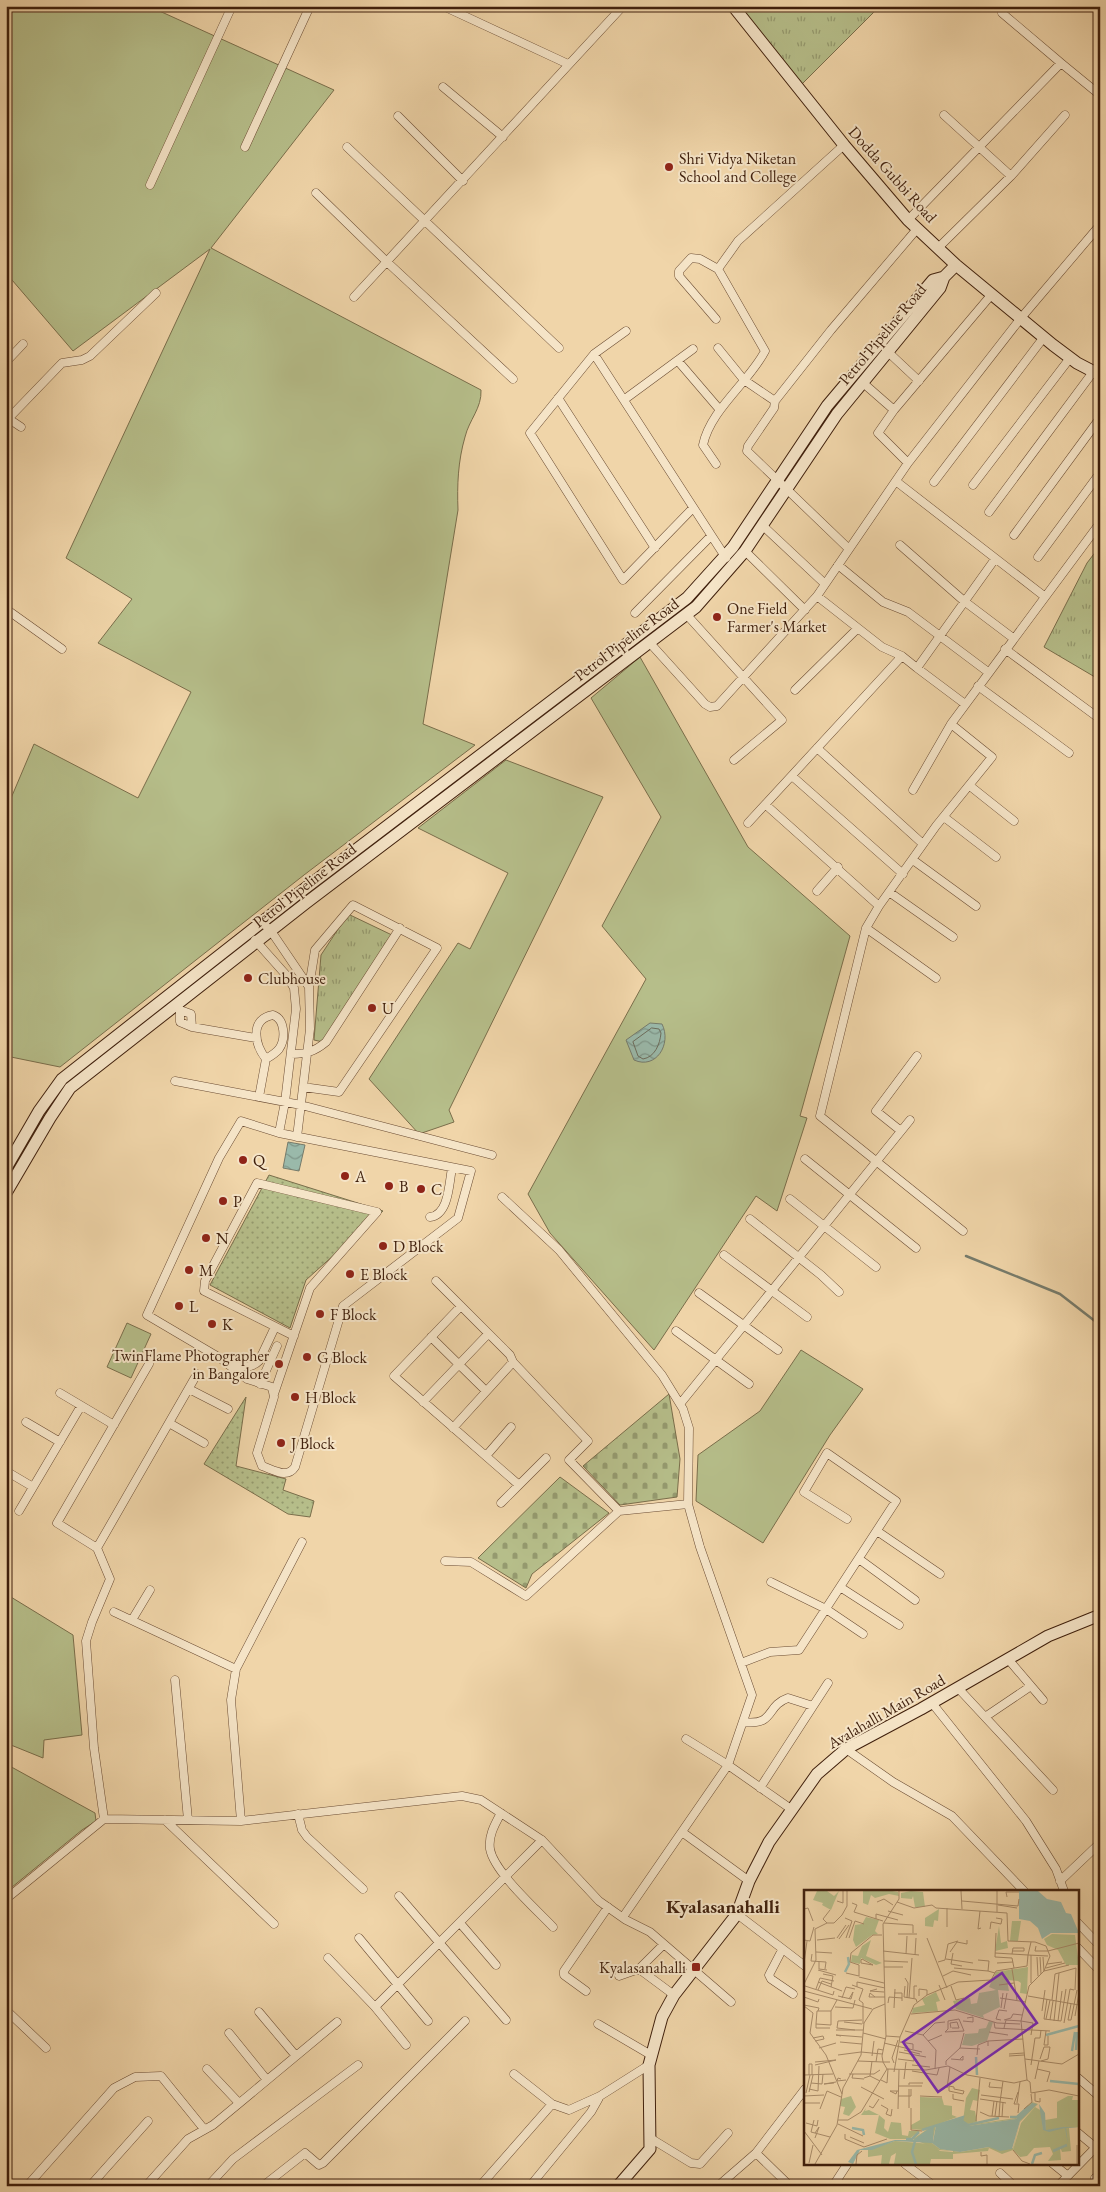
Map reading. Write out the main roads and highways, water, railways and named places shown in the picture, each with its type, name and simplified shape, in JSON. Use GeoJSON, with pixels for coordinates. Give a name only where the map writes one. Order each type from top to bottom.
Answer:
{"type":"FeatureCollection","features":[{"type":"Feature","properties":{"kind":"main road","name":"Dodda Gubbi Road"},"geometry":{"type":"LineString","coordinates":[[733,6],[844,145],[908,220],[939,247],[956,265],[1044,337],[1070,358],[1097,374]]}},
{"type":"Feature","properties":{"kind":"main road"},"geometry":{"type":"LineString","coordinates":[[944,277],[956,265]]}},
{"type":"Feature","properties":{"kind":"main road","name":"Petrol Pipeline Road"},"geometry":{"type":"LineString","coordinates":[[6,1168],[39,1111],[62,1079],[262,922],[687,598],[725,557],[827,406],[933,280],[944,277]]}},
{"type":"Feature","properties":{"kind":"main road","name":"Petrol Pipeline Road"},"geometry":{"type":"LineString","coordinates":[[6,1194],[50,1118],[70,1088],[178,1008],[271,931],[705,598],[745,551],[837,414],[940,288],[944,277]]}},
{"type":"Feature","properties":{"kind":"main road"},"geometry":{"type":"LineString","coordinates":[[872,352],[884,356]]}},
{"type":"Feature","properties":{"kind":"main road"},"geometry":{"type":"LineString","coordinates":[[448,780],[454,790]]}},
{"type":"Feature","properties":{"kind":"main road","name":"Avalahalli Main Road"},"geometry":{"type":"LineString","coordinates":[[618,2186],[650,2149],[650,2060],[662,2017],[674,1995],[737,1914],[749,1881],[769,1842],[817,1774],[846,1749],[932,1703],[1048,1636],[1100,1616]]}},
{"type":"Feature","properties":{"kind":"water"},"geometry":{"type":"Polygon","coordinates":[[[650,1023],[662,1024],[665,1032],[663,1047],[655,1058],[649,1061],[634,1060],[626,1040],[650,1023]]]}},
{"type":"Feature","properties":{"kind":"water"},"geometry":{"type":"Polygon","coordinates":[[[288,1142],[305,1145],[299,1171],[283,1168],[288,1142]]]}},
{"type":"Feature","properties":{"kind":"waterway"},"geometry":{"type":"LineString","coordinates":[[966,1256],[1060,1294],[1100,1325]]}},
{"type":"Feature","properties":{"kind":"place","name":"Shri Vidya Niketan School and College"},"geometry":{"type":"Point","coordinates":[669,167]}},
{"type":"Feature","properties":{"kind":"place","name":"One Field Farmer's Market"},"geometry":{"type":"Point","coordinates":[717,617]}},
{"type":"Feature","properties":{"kind":"place","name":"Clubhouse"},"geometry":{"type":"Point","coordinates":[248,978]}},
{"type":"Feature","properties":{"kind":"place","name":"U"},"geometry":{"type":"Point","coordinates":[372,1008]}},
{"type":"Feature","properties":{"kind":"place","name":"Q"},"geometry":{"type":"Point","coordinates":[243,1160]}},
{"type":"Feature","properties":{"kind":"place","name":"A"},"geometry":{"type":"Point","coordinates":[345,1176]}},
{"type":"Feature","properties":{"kind":"place","name":"B"},"geometry":{"type":"Point","coordinates":[389,1186]}},
{"type":"Feature","properties":{"kind":"place","name":"C"},"geometry":{"type":"Point","coordinates":[421,1189]}},
{"type":"Feature","properties":{"kind":"place","name":"P"},"geometry":{"type":"Point","coordinates":[223,1201]}},
{"type":"Feature","properties":{"kind":"place","name":"N"},"geometry":{"type":"Point","coordinates":[206,1238]}},
{"type":"Feature","properties":{"kind":"place","name":"D Block"},"geometry":{"type":"Point","coordinates":[383,1246]}},
{"type":"Feature","properties":{"kind":"place","name":"M"},"geometry":{"type":"Point","coordinates":[189,1270]}},
{"type":"Feature","properties":{"kind":"place","name":"E Block"},"geometry":{"type":"Point","coordinates":[350,1274]}},
{"type":"Feature","properties":{"kind":"place","name":"L"},"geometry":{"type":"Point","coordinates":[179,1306]}},
{"type":"Feature","properties":{"kind":"place","name":"F Block"},"geometry":{"type":"Point","coordinates":[320,1314]}},
{"type":"Feature","properties":{"kind":"place","name":"K"},"geometry":{"type":"Point","coordinates":[212,1324]}},
{"type":"Feature","properties":{"kind":"place","name":"G Block"},"geometry":{"type":"Point","coordinates":[307,1357]}},
{"type":"Feature","properties":{"kind":"place","name":"TwinFlame Photographer in Bangalore"},"geometry":{"type":"Point","coordinates":[279,1364]}},
{"type":"Feature","properties":{"kind":"place","name":"H Block"},"geometry":{"type":"Point","coordinates":[295,1397]}},
{"type":"Feature","properties":{"kind":"place","name":"J Block"},"geometry":{"type":"Point","coordinates":[281,1443]}},
{"type":"Feature","properties":{"kind":"place","name":"Kyalasanahalli"},"geometry":{"type":"Point","coordinates":[696,1967]}},
{"type":"Feature","properties":{"kind":"district","name":"Kyalasanahalli"},"geometry":{"type":"Point","coordinates":[723,1906]}}]}
